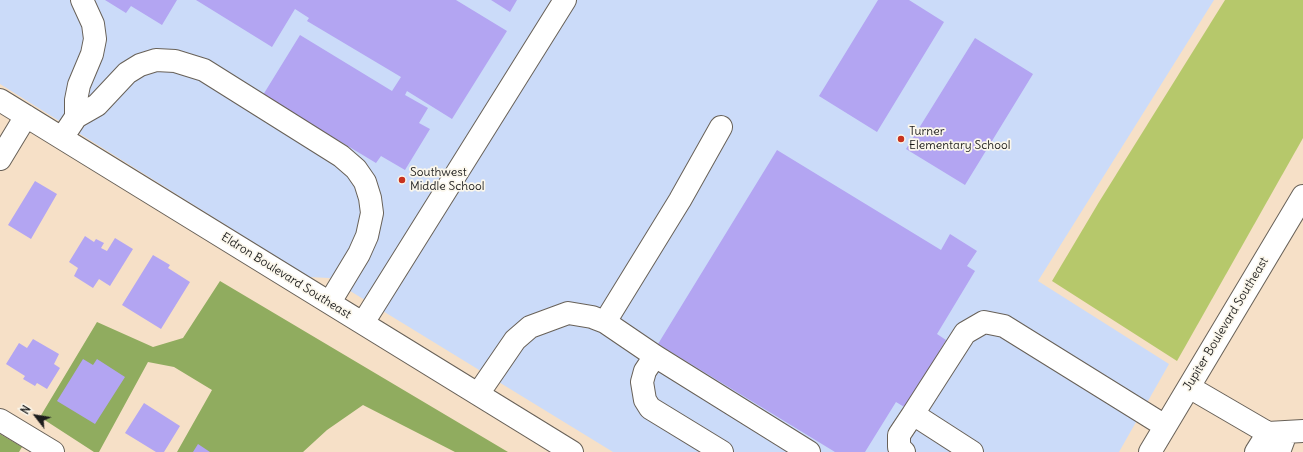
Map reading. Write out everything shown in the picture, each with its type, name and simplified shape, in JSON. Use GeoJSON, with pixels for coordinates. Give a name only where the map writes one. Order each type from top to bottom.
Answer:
{"type":"FeatureCollection","features":[{"type":"Feature","properties":{"kind":"street"},"geometry":{"type":"LineString","coordinates":[[76,117],[76,100],[79,85],[92,54],[95,39],[93,24],[82,0]]}},
{"type":"Feature","properties":{"kind":"street"},"geometry":{"type":"LineString","coordinates":[[362,323],[565,0]]}},
{"type":"Feature","properties":{"kind":"street"},"geometry":{"type":"LineString","coordinates":[[62,138],[76,117],[97,105],[127,73],[140,65],[156,60],[175,61],[204,70],[341,156],[356,169],[365,182],[370,198],[372,213],[367,236],[359,254],[330,302]]}},
{"type":"Feature","properties":{"kind":"street","name":"Eldron Boulevard Southeast"},"geometry":{"type":"LineString","coordinates":[[0,100],[572,452]]}},
{"type":"Feature","properties":{"kind":"street"},"geometry":{"type":"LineString","coordinates":[[0,159],[26,116]]}},
{"type":"Feature","properties":{"kind":"street"},"geometry":{"type":"LineString","coordinates":[[605,322],[680,200],[721,127]]}},
{"type":"Feature","properties":{"kind":"street","name":"Jupiter Boulevard Southeast"},"geometry":{"type":"LineString","coordinates":[[1150,452],[1303,196]]}},
{"type":"Feature","properties":{"kind":"street"},"geometry":{"type":"LineString","coordinates":[[478,394],[515,340],[530,327],[568,313],[592,317],[605,322],[655,356],[809,452]]}},
{"type":"Feature","properties":{"kind":"street"},"geometry":{"type":"LineString","coordinates":[[904,452],[899,447],[898,435],[965,333],[984,322],[1004,326],[1165,426]]}},
{"type":"Feature","properties":{"kind":"street"},"geometry":{"type":"LineString","coordinates":[[655,356],[646,371],[642,382],[645,400],[650,408],[722,452]]}},
{"type":"Feature","properties":{"kind":"street"},"geometry":{"type":"LineString","coordinates":[[1189,387],[1284,437]]}},
{"type":"Feature","properties":{"kind":"street"},"geometry":{"type":"LineString","coordinates":[[913,414],[972,452]]}},
{"type":"Feature","properties":{"kind":"street"},"geometry":{"type":"LineString","coordinates":[[0,420],[53,452]]}},
{"type":"Feature","properties":{"kind":"street"},"geometry":{"type":"LineString","coordinates":[[1256,452],[1284,437]]}},
{"type":"Feature","properties":{"kind":"shaded area"},"geometry":{"type":"Polygon","coordinates":[[[0,0],[1214,0],[1038,281],[1169,364],[1119,452],[613,452],[329,278],[309,277],[0,84],[0,0]]]}},
{"type":"Feature","properties":{"kind":"green space"},"geometry":{"type":"Polygon","coordinates":[[[1225,0],[1303,0],[1303,138],[1177,361],[1052,281],[1099,202],[1225,0]]]}},
{"type":"Feature","properties":{"kind":"green space"},"geometry":{"type":"Polygon","coordinates":[[[220,281],[508,452],[455,452],[363,405],[327,430],[303,452],[177,452],[212,390],[174,367],[148,362],[99,452],[94,452],[40,417],[97,322],[153,347],[183,338],[220,281]]]}},
{"type":"Feature","properties":{"kind":"green space"},"geometry":{"type":"Polygon","coordinates":[[[0,434],[22,447],[19,452],[0,452],[0,434]]]}},
{"type":"Feature","properties":{"kind":"building"},"geometry":{"type":"Polygon","coordinates":[[[105,0],[177,0],[162,25],[131,6],[126,13],[105,0]]]}},
{"type":"Feature","properties":{"kind":"building"},"geometry":{"type":"Polygon","coordinates":[[[196,0],[456,0],[507,31],[452,119],[407,91],[405,95],[428,108],[419,123],[430,129],[405,170],[381,156],[376,163],[263,95],[300,35],[392,91],[401,77],[307,21],[309,18],[295,9],[272,47],[196,0]]]}},
{"type":"Feature","properties":{"kind":"building"},"geometry":{"type":"Polygon","coordinates":[[[491,0],[517,0],[510,12],[491,0]]]}},
{"type":"Feature","properties":{"kind":"building"},"geometry":{"type":"Polygon","coordinates":[[[878,0],[909,0],[944,22],[877,132],[819,96],[878,0]]]}},
{"type":"Feature","properties":{"kind":"building"},"geometry":{"type":"Polygon","coordinates":[[[975,38],[1033,74],[965,185],[906,149],[975,38]]]}},
{"type":"Feature","properties":{"kind":"building"},"geometry":{"type":"Polygon","coordinates":[[[777,150],[941,250],[950,234],[977,251],[967,266],[975,271],[937,334],[946,340],[906,408],[896,402],[865,452],[835,452],[658,344],[777,150]]]}},
{"type":"Feature","properties":{"kind":"building"},"geometry":{"type":"Polygon","coordinates":[[[35,181],[57,194],[31,239],[8,225],[35,181]]]}},
{"type":"Feature","properties":{"kind":"building"},"geometry":{"type":"Polygon","coordinates":[[[85,236],[94,242],[96,239],[104,243],[101,248],[107,251],[115,238],[133,249],[110,286],[99,279],[93,288],[74,276],[78,268],[69,262],[85,236]]]}},
{"type":"Feature","properties":{"kind":"building"},"geometry":{"type":"Polygon","coordinates":[[[153,255],[170,265],[168,268],[190,282],[161,329],[122,305],[153,255]]]}},
{"type":"Feature","properties":{"kind":"building"},"geometry":{"type":"Polygon","coordinates":[[[33,339],[59,354],[54,364],[60,368],[47,389],[37,383],[35,386],[23,379],[25,376],[6,364],[19,343],[27,348],[33,339]]]}},
{"type":"Feature","properties":{"kind":"building"},"geometry":{"type":"Polygon","coordinates":[[[83,359],[93,365],[97,359],[125,377],[95,424],[57,401],[83,359]]]}},
{"type":"Feature","properties":{"kind":"building"},"geometry":{"type":"Polygon","coordinates":[[[144,403],[180,426],[164,452],[156,452],[125,433],[144,403]]]}},
{"type":"Feature","properties":{"kind":"building"},"geometry":{"type":"Polygon","coordinates":[[[198,444],[210,452],[193,452],[198,444]]]}},
{"type":"Feature","properties":{"kind":"place","name":"Turner Elementary School"},"geometry":{"type":"Point","coordinates":[901,139]}},
{"type":"Feature","properties":{"kind":"place","name":"Southwest Middle School"},"geometry":{"type":"Point","coordinates":[402,180]}}]}
